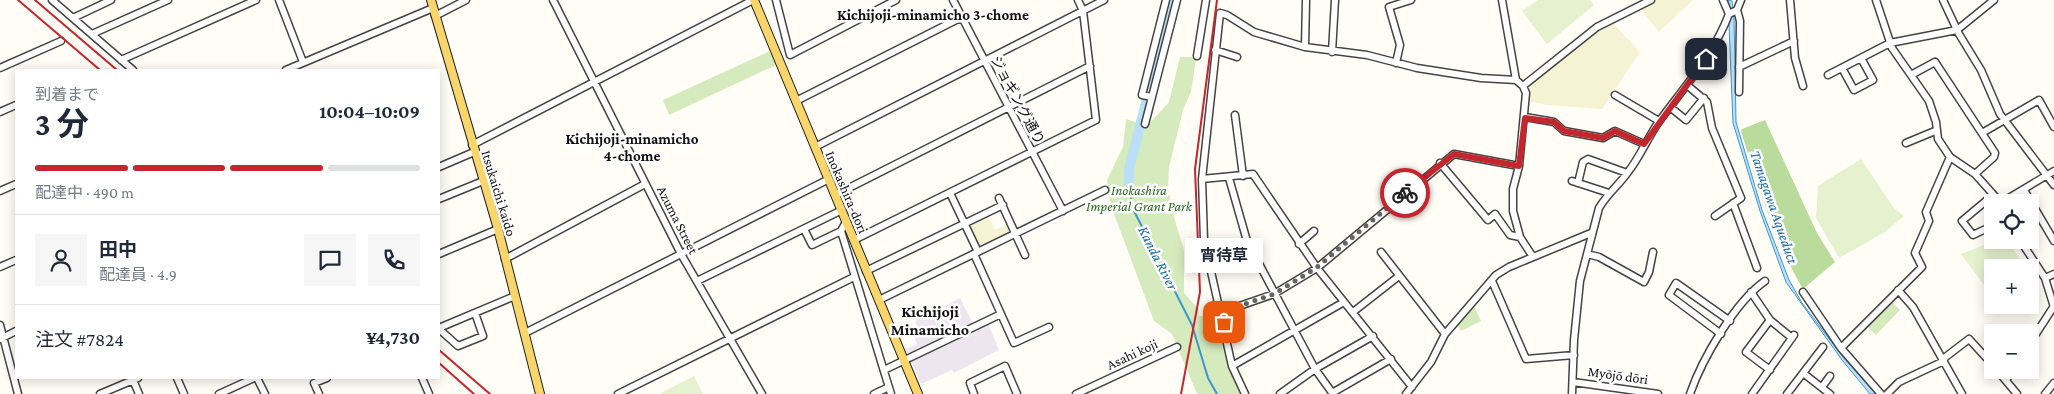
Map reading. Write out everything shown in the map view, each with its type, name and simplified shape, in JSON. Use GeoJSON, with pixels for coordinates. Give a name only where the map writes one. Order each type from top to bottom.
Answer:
{"type":"FeatureCollection","features":[{"type":"Feature","properties":{"kind":"main road","name":"Itsukaichi kaido"},"geometry":{"type":"LineString","coordinates":[[431,0],[498,229],[540,394]]}},
{"type":"Feature","properties":{"kind":"main road","name":"Inokashira-dori"},"geometry":{"type":"LineString","coordinates":[[753,0],[918,394]]}},
{"type":"Feature","properties":{"kind":"street"},"geometry":{"type":"LineString","coordinates":[[52,0],[132,69]]}},
{"type":"Feature","properties":{"kind":"street"},"geometry":{"type":"LineString","coordinates":[[73,18],[111,0]]}},
{"type":"Feature","properties":{"kind":"street"},"geometry":{"type":"LineString","coordinates":[[92,34],[167,0]]}},
{"type":"Feature","properties":{"kind":"street"},"geometry":{"type":"LineString","coordinates":[[121,60],[256,0]]}},
{"type":"Feature","properties":{"kind":"street"},"geometry":{"type":"LineString","coordinates":[[279,0],[303,62]]}},
{"type":"Feature","properties":{"kind":"street"},"geometry":{"type":"LineString","coordinates":[[288,69],[466,0]]}},
{"type":"Feature","properties":{"kind":"street","name":"Azuma Street"},"geometry":{"type":"LineString","coordinates":[[553,0],[681,254],[762,394]]}},
{"type":"Feature","properties":{"kind":"street"},"geometry":{"type":"LineString","coordinates":[[440,166],[594,82],[753,0]]}},
{"type":"Feature","properties":{"kind":"street"},"geometry":{"type":"LineString","coordinates":[[776,0],[790,55],[896,0]]}},
{"type":"Feature","properties":{"kind":"street","name":"ジョギング通り"},"geometry":{"type":"LineString","coordinates":[[953,0],[1063,211]]}},
{"type":"Feature","properties":{"kind":"street"},"geometry":{"type":"LineString","coordinates":[[854,240],[1096,120],[1083,11],[1078,0]]}},
{"type":"Feature","properties":{"kind":"street"},"geometry":{"type":"LineString","coordinates":[[815,147],[1104,0]]}},
{"type":"Feature","properties":{"kind":"street"},"geometry":{"type":"LineString","coordinates":[[1149,96],[1142,95],[1166,0]]}},
{"type":"Feature","properties":{"kind":"street"},"geometry":{"type":"LineString","coordinates":[[1145,124],[1149,96],[1177,0]]}},
{"type":"Feature","properties":{"kind":"street"},"geometry":{"type":"LineString","coordinates":[[1196,56],[1206,0]]}},
{"type":"Feature","properties":{"kind":"street"},"geometry":{"type":"LineString","coordinates":[[1305,47],[1306,0]]}},
{"type":"Feature","properties":{"kind":"street"},"geometry":{"type":"LineString","coordinates":[[1332,52],[1335,0]]}},
{"type":"Feature","properties":{"kind":"street"},"geometry":{"type":"LineString","coordinates":[[1396,63],[1400,45],[1389,7],[1411,0]]}},
{"type":"Feature","properties":{"kind":"street"},"geometry":{"type":"LineString","coordinates":[[1502,0],[1516,80]]}},
{"type":"Feature","properties":{"kind":"street"},"geometry":{"type":"LineString","coordinates":[[1523,86],[1597,27],[1650,0]]}},
{"type":"Feature","properties":{"kind":"street"},"geometry":{"type":"LineString","coordinates":[[1723,0],[1740,21],[1739,92]]}},
{"type":"Feature","properties":{"kind":"street"},"geometry":{"type":"LineString","coordinates":[[1572,394],[1580,280],[1599,208],[1627,173],[1659,121],[1687,85],[1715,43],[1741,0]]}},
{"type":"Feature","properties":{"kind":"street"},"geometry":{"type":"LineString","coordinates":[[1790,0],[1797,69],[1803,86]]}},
{"type":"Feature","properties":{"kind":"street"},"geometry":{"type":"LineString","coordinates":[[1876,0],[1890,43],[1897,57],[1929,101],[1936,122],[1938,139],[1950,158],[1975,174],[1992,194]]}},
{"type":"Feature","properties":{"kind":"street"},"geometry":{"type":"LineString","coordinates":[[1943,0],[1957,30],[1981,70],[2004,120],[2054,185]]}},
{"type":"Feature","properties":{"kind":"street"},"geometry":{"type":"LineString","coordinates":[[1828,75],[1890,43],[1957,30],[1986,3],[1994,0]]}},
{"type":"Feature","properties":{"kind":"street"},"geometry":{"type":"LineString","coordinates":[[1245,394],[1232,366],[1222,312],[1204,240],[1202,179],[1220,13],[1227,15],[1254,32],[1305,47],[1332,52],[1367,55],[1396,63],[1481,78],[1516,80],[1523,86],[1526,93],[1519,166],[1512,198],[1515,221],[1520,238],[1533,257]]}},
{"type":"Feature","properties":{"kind":"street"},"geometry":{"type":"LineString","coordinates":[[796,101],[962,17]]}},
{"type":"Feature","properties":{"kind":"street"},"geometry":{"type":"LineString","coordinates":[[0,68],[61,41]]}},
{"type":"Feature","properties":{"kind":"street"},"geometry":{"type":"LineString","coordinates":[[1739,67],[1794,41]]}},
{"type":"Feature","properties":{"kind":"street"},"geometry":{"type":"LineString","coordinates":[[1215,50],[1237,57]]}},
{"type":"Feature","properties":{"kind":"street"},"geometry":{"type":"LineString","coordinates":[[1842,68],[1854,90],[1873,80],[1861,58]]}},
{"type":"Feature","properties":{"kind":"street"},"geometry":{"type":"LineString","coordinates":[[1911,76],[1935,62],[1982,133],[1994,153],[1994,157],[1975,174]]}},
{"type":"Feature","properties":{"kind":"street"},"geometry":{"type":"LineString","coordinates":[[835,195],[1090,66]]}},
{"type":"Feature","properties":{"kind":"street"},"geometry":{"type":"LineString","coordinates":[[1687,85],[1704,98],[1708,106],[1712,128],[1741,198],[1715,216]]}},
{"type":"Feature","properties":{"kind":"street"},"geometry":{"type":"LineString","coordinates":[[1615,95],[1659,121]]}},
{"type":"Feature","properties":{"kind":"street"},"geometry":{"type":"LineString","coordinates":[[1670,107],[1686,120],[1704,98]]}},
{"type":"Feature","properties":{"kind":"street"},"geometry":{"type":"LineString","coordinates":[[1982,133],[2039,100],[2054,127]]}},
{"type":"Feature","properties":{"kind":"street"},"geometry":{"type":"LineString","coordinates":[[0,112],[15,105]]}},
{"type":"Feature","properties":{"kind":"street"},"geometry":{"type":"LineString","coordinates":[[1235,115],[1243,176]]}},
{"type":"Feature","properties":{"kind":"street"},"geometry":{"type":"LineString","coordinates":[[1525,118],[1554,122],[1564,131],[1603,138],[1615,131],[1644,144]]}},
{"type":"Feature","properties":{"kind":"street"},"geometry":{"type":"LineString","coordinates":[[1906,143],[1936,132]]}},
{"type":"Feature","properties":{"kind":"street"},"geometry":{"type":"LineString","coordinates":[[1222,312],[1274,294],[1316,268],[1440,163],[1454,154],[1459,153],[1519,166]]}},
{"type":"Feature","properties":{"kind":"street"},"geometry":{"type":"LineString","coordinates":[[1841,348],[1922,267],[1915,253],[1929,222],[1926,212],[1950,158]]}},
{"type":"Feature","properties":{"kind":"street"},"geometry":{"type":"LineString","coordinates":[[1610,193],[1575,182],[1584,162],[1588,159],[1627,173]]}},
{"type":"Feature","properties":{"kind":"street"},"geometry":{"type":"LineString","coordinates":[[1440,163],[1488,220],[1495,214],[1510,235],[1520,238]]}},
{"type":"Feature","properties":{"kind":"street"},"geometry":{"type":"LineString","coordinates":[[2016,194],[2054,172]]}},
{"type":"Feature","properties":{"kind":"street"},"geometry":{"type":"LineString","coordinates":[[1202,179],[1229,178],[1253,174],[1316,268],[1373,336],[1412,387]]}},
{"type":"Feature","properties":{"kind":"street"},"geometry":{"type":"LineString","coordinates":[[1229,178],[1247,241],[1315,370],[1332,394],[1391,359]]}},
{"type":"Feature","properties":{"kind":"street"},"geometry":{"type":"LineString","coordinates":[[525,334],[829,179]]}},
{"type":"Feature","properties":{"kind":"street"},"geometry":{"type":"LineString","coordinates":[[440,199],[483,180]]}},
{"type":"Feature","properties":{"kind":"street"},"geometry":{"type":"LineString","coordinates":[[0,191],[15,184]]}},
{"type":"Feature","properties":{"kind":"street"},"geometry":{"type":"LineString","coordinates":[[505,259],[646,184]]}},
{"type":"Feature","properties":{"kind":"street"},"geometry":{"type":"LineString","coordinates":[[879,300],[1105,190]]}},
{"type":"Feature","properties":{"kind":"street"},"geometry":{"type":"LineString","coordinates":[[2024,190],[2054,241]]}},
{"type":"Feature","properties":{"kind":"street"},"geometry":{"type":"LineString","coordinates":[[950,193],[1014,343],[1049,326]]}},
{"type":"Feature","properties":{"kind":"street"},"geometry":{"type":"LineString","coordinates":[[999,198],[1017,233],[1016,238],[1025,255]]}},
{"type":"Feature","properties":{"kind":"street"},"geometry":{"type":"LineString","coordinates":[[1733,203],[1757,268]]}},
{"type":"Feature","properties":{"kind":"street"},"geometry":{"type":"LineString","coordinates":[[1984,203],[1962,221],[1973,235],[1984,230]]}},
{"type":"Feature","properties":{"kind":"street"},"geometry":{"type":"LineString","coordinates":[[866,271],[1003,205]]}},
{"type":"Feature","properties":{"kind":"street"},"geometry":{"type":"LineString","coordinates":[[697,281],[842,210]]}},
{"type":"Feature","properties":{"kind":"street"},"geometry":{"type":"LineString","coordinates":[[804,229],[812,245],[841,231],[846,222]]}},
{"type":"Feature","properties":{"kind":"street"},"geometry":{"type":"LineString","coordinates":[[440,254],[498,229]]}},
{"type":"Feature","properties":{"kind":"street"},"geometry":{"type":"LineString","coordinates":[[841,231],[890,390],[874,394]]}},
{"type":"Feature","properties":{"kind":"street"},"geometry":{"type":"LineString","coordinates":[[1299,244],[1314,231]]}},
{"type":"Feature","properties":{"kind":"street"},"geometry":{"type":"LineString","coordinates":[[1406,394],[1431,362],[1445,334],[1496,275],[1509,267],[1591,233]]}},
{"type":"Feature","properties":{"kind":"street"},"geometry":{"type":"LineString","coordinates":[[2026,249],[2045,278],[2054,307],[2039,330]]}},
{"type":"Feature","properties":{"kind":"street"},"geometry":{"type":"LineString","coordinates":[[1381,252],[1445,334]]}},
{"type":"Feature","properties":{"kind":"street"},"geometry":{"type":"LineString","coordinates":[[1587,254],[1598,257],[1644,282],[1649,272],[1653,252]]}},
{"type":"Feature","properties":{"kind":"street"},"geometry":{"type":"LineString","coordinates":[[0,267],[15,260]]}},
{"type":"Feature","properties":{"kind":"street"},"geometry":{"type":"LineString","coordinates":[[2045,278],[2054,274]]}},
{"type":"Feature","properties":{"kind":"street"},"geometry":{"type":"LineString","coordinates":[[1353,312],[1399,276]]}},
{"type":"Feature","properties":{"kind":"street"},"geometry":{"type":"LineString","coordinates":[[618,394],[854,277]]}},
{"type":"Feature","properties":{"kind":"street"},"geometry":{"type":"LineString","coordinates":[[1492,281],[1526,359],[1574,355]]}},
{"type":"Feature","properties":{"kind":"street"},"geometry":{"type":"LineString","coordinates":[[1690,394],[1699,367],[1751,292],[1765,281]]}},
{"type":"Feature","properties":{"kind":"street"},"geometry":{"type":"LineString","coordinates":[[1721,334],[1669,296],[1676,283],[1730,321]]}},
{"type":"Feature","properties":{"kind":"street"},"geometry":{"type":"LineString","coordinates":[[1898,290],[1913,307],[1962,394]]}},
{"type":"Feature","properties":{"kind":"street"},"geometry":{"type":"LineString","coordinates":[[1751,292],[1770,320],[1793,336],[1752,394]]}},
{"type":"Feature","properties":{"kind":"street"},"geometry":{"type":"LineString","coordinates":[[1804,292],[1841,348],[1882,394]]}},
{"type":"Feature","properties":{"kind":"street"},"geometry":{"type":"LineString","coordinates":[[440,328],[515,296]]}},
{"type":"Feature","properties":{"kind":"street"},"geometry":{"type":"LineString","coordinates":[[1232,366],[1344,302]]}},
{"type":"Feature","properties":{"kind":"street"},"geometry":{"type":"LineString","coordinates":[[440,329],[458,346],[483,336],[475,313]]}},
{"type":"Feature","properties":{"kind":"street"},"geometry":{"type":"LineString","coordinates":[[884,370],[1001,314]]}},
{"type":"Feature","properties":{"kind":"street"},"geometry":{"type":"LineString","coordinates":[[1770,320],[1746,352],[1770,370]]}},
{"type":"Feature","properties":{"kind":"street"},"geometry":{"type":"LineString","coordinates":[[0,325],[1,338],[18,394]]}},
{"type":"Feature","properties":{"kind":"street"},"geometry":{"type":"LineString","coordinates":[[1,338],[15,331]]}},
{"type":"Feature","properties":{"kind":"street"},"geometry":{"type":"LineString","coordinates":[[1280,394],[1315,370],[1373,336]]}},
{"type":"Feature","properties":{"kind":"street"},"geometry":{"type":"LineString","coordinates":[[1887,394],[1899,382],[1943,360],[1970,339],[1984,355]]}},
{"type":"Feature","properties":{"kind":"street"},"geometry":{"type":"LineString","coordinates":[[1787,394],[1824,346]]}},
{"type":"Feature","properties":{"kind":"street","name":"Asahi koji"},"geometry":{"type":"LineString","coordinates":[[1076,394],[1177,347]]}},
{"type":"Feature","properties":{"kind":"street"},"geometry":{"type":"LineString","coordinates":[[974,394],[970,384],[1006,366],[1017,394]]}},
{"type":"Feature","properties":{"kind":"street"},"geometry":{"type":"LineString","coordinates":[[1803,373],[1830,394]]}},
{"type":"Feature","properties":{"kind":"street"},"geometry":{"type":"LineString","coordinates":[[1822,388],[1830,376]]}},
{"type":"Feature","properties":{"kind":"street"},"geometry":{"type":"LineString","coordinates":[[100,394],[136,379],[140,394]]}},
{"type":"Feature","properties":{"kind":"street"},"geometry":{"type":"LineString","coordinates":[[177,379],[184,394]]}},
{"type":"Feature","properties":{"kind":"street"},"geometry":{"type":"LineString","coordinates":[[219,394],[254,379]]}},
{"type":"Feature","properties":{"kind":"street"},"geometry":{"type":"LineString","coordinates":[[257,379],[265,394]]}},
{"type":"Feature","properties":{"kind":"street"},"geometry":{"type":"LineString","coordinates":[[319,394],[314,383],[324,379]]}},
{"type":"Feature","properties":{"kind":"street"},"geometry":{"type":"LineString","coordinates":[[422,379],[429,394]]}},
{"type":"Feature","properties":{"kind":"street"},"geometry":{"type":"LineString","coordinates":[[2006,380],[2017,394]]}},
{"type":"Feature","properties":{"kind":"street","name":"Myōjō dōri"},"geometry":{"type":"LineString","coordinates":[[1573,382],[1658,394]]}},
{"type":"Feature","properties":{"kind":"street"},"geometry":{"type":"LineString","coordinates":[[2045,394],[2053,387]]}},
{"type":"Feature","properties":{"kind":"shaded area"},"geometry":{"type":"Polygon","coordinates":[[[1654,0],[1693,0],[1659,32],[1639,7],[1654,0]]]}},
{"type":"Feature","properties":{"kind":"shaded area"},"geometry":{"type":"Polygon","coordinates":[[[1611,21],[1640,52],[1602,109],[1547,105],[1528,101],[1529,83],[1577,44],[1611,21]]]}},
{"type":"Feature","properties":{"kind":"shaded area"},"geometry":{"type":"Polygon","coordinates":[[[988,215],[995,230],[1010,223],[1012,233],[979,248],[970,227],[971,223],[988,215]]]}},
{"type":"Feature","properties":{"kind":"shaded area"},"geometry":{"type":"Polygon","coordinates":[[[960,298],[976,330],[988,324],[999,350],[954,373],[952,370],[921,384],[906,349],[917,344],[911,329],[917,326],[915,321],[960,298]]]}},
{"type":"Feature","properties":{"kind":"green space"},"geometry":{"type":"Polygon","coordinates":[[[1538,0],[1590,0],[1594,5],[1547,44],[1522,11],[1538,0]]]}},
{"type":"Feature","properties":{"kind":"green space"},"geometry":{"type":"Polygon","coordinates":[[[770,51],[776,65],[669,115],[663,100],[770,51]]]}},
{"type":"Feature","properties":{"kind":"green space","name":"Inokashira Imperial Grant Park"},"geometry":{"type":"Polygon","coordinates":[[[1180,57],[1196,59],[1191,92],[1183,110],[1169,167],[1168,189],[1184,250],[1184,293],[1199,310],[1199,316],[1211,317],[1221,325],[1243,394],[1197,394],[1172,334],[1154,321],[1110,203],[1107,180],[1123,147],[1126,119],[1147,126],[1169,102],[1180,57]]]}},
{"type":"Feature","properties":{"kind":"green space"},"geometry":{"type":"Polygon","coordinates":[[[1765,120],[1817,233],[1835,262],[1803,289],[1775,232],[1741,131],[1765,120]]]}},
{"type":"Feature","properties":{"kind":"green space"},"geometry":{"type":"Polygon","coordinates":[[[1861,159],[1893,207],[1904,216],[1885,232],[1839,258],[1816,218],[1818,186],[1861,159]]]}},
{"type":"Feature","properties":{"kind":"green space"},"geometry":{"type":"Polygon","coordinates":[[[1984,245],[1984,249],[2013,249],[2019,259],[1984,259],[1984,285],[1961,254],[1984,245]]]}},
{"type":"Feature","properties":{"kind":"green space"},"geometry":{"type":"Polygon","coordinates":[[[1889,299],[1900,310],[1876,335],[1865,324],[1889,299]]]}},
{"type":"Feature","properties":{"kind":"green space"},"geometry":{"type":"Polygon","coordinates":[[[1474,306],[1481,321],[1461,331],[1457,324],[1474,306]]]}},
{"type":"Feature","properties":{"kind":"green space"},"geometry":{"type":"Polygon","coordinates":[[[694,376],[703,394],[659,394],[694,376]]]}},
{"type":"Feature","properties":{"kind":"water"},"geometry":{"type":"Polygon","coordinates":[[[1728,0],[1732,1],[1734,17],[1736,122],[1762,210],[1789,280],[1802,303],[1843,357],[1876,394],[1870,394],[1842,360],[1786,282],[1760,211],[1733,123],[1728,0]]]}},
{"type":"Feature","properties":{"kind":"waterway","name":"Kanda River"},"geometry":{"type":"LineString","coordinates":[[1129,185],[1129,169],[1172,0]]}},
{"type":"Feature","properties":{"kind":"waterway","name":"Kanda River"},"geometry":{"type":"LineString","coordinates":[[1129,185],[1133,209],[1192,325],[1208,378],[1217,394]]}},
{"type":"Feature","properties":{"kind":"railway"},"geometry":{"type":"LineString","coordinates":[[18,0],[99,69]]}},
{"type":"Feature","properties":{"kind":"railway"},"geometry":{"type":"LineString","coordinates":[[35,0],[116,69]]}},
{"type":"Feature","properties":{"kind":"railway"},"geometry":{"type":"LineString","coordinates":[[1181,394],[1200,292],[1195,169],[1217,0]]}},
{"type":"Feature","properties":{"kind":"railway"},"geometry":{"type":"LineString","coordinates":[[440,351],[490,394]]}},
{"type":"Feature","properties":{"kind":"railway"},"geometry":{"type":"LineString","coordinates":[[440,364],[474,394]]}},
{"type":"Feature","properties":{"kind":"way so far"},"geometry":{"type":"LineString","coordinates":[[1224,322],[1222,312],[1274,294],[1316,268],[1405,193]]}},
{"type":"Feature","properties":{"kind":"place","name":"宵待草"},"geometry":{"type":"Point","coordinates":[1224,322]}},
{"type":"Feature","properties":{"kind":"district","name":"Kichijoji-minamicho 3-chome"},"geometry":{"type":"Point","coordinates":[933,15]}},
{"type":"Feature","properties":{"kind":"district","name":"Kichijoji-minamicho 4-chome"},"geometry":{"type":"Point","coordinates":[632,148]}},
{"type":"Feature","properties":{"kind":"district","name":"Kichijoji Minamicho"},"geometry":{"type":"Point","coordinates":[930,320]}},
{"type":"Feature","properties":{"kind":"route"},"geometry":{"type":"LineString","coordinates":[[1405,193],[1440,163],[1454,154],[1459,153],[1519,166],[1525,118],[1554,122],[1564,131],[1603,138],[1606,138],[1615,131],[1644,144],[1706,59]]}},
{"type":"Feature","properties":{"kind":"water label","name":"Tamagawa Aqueduct"},"geometry":{"type":"Point","coordinates":[1774,207]}}]}
